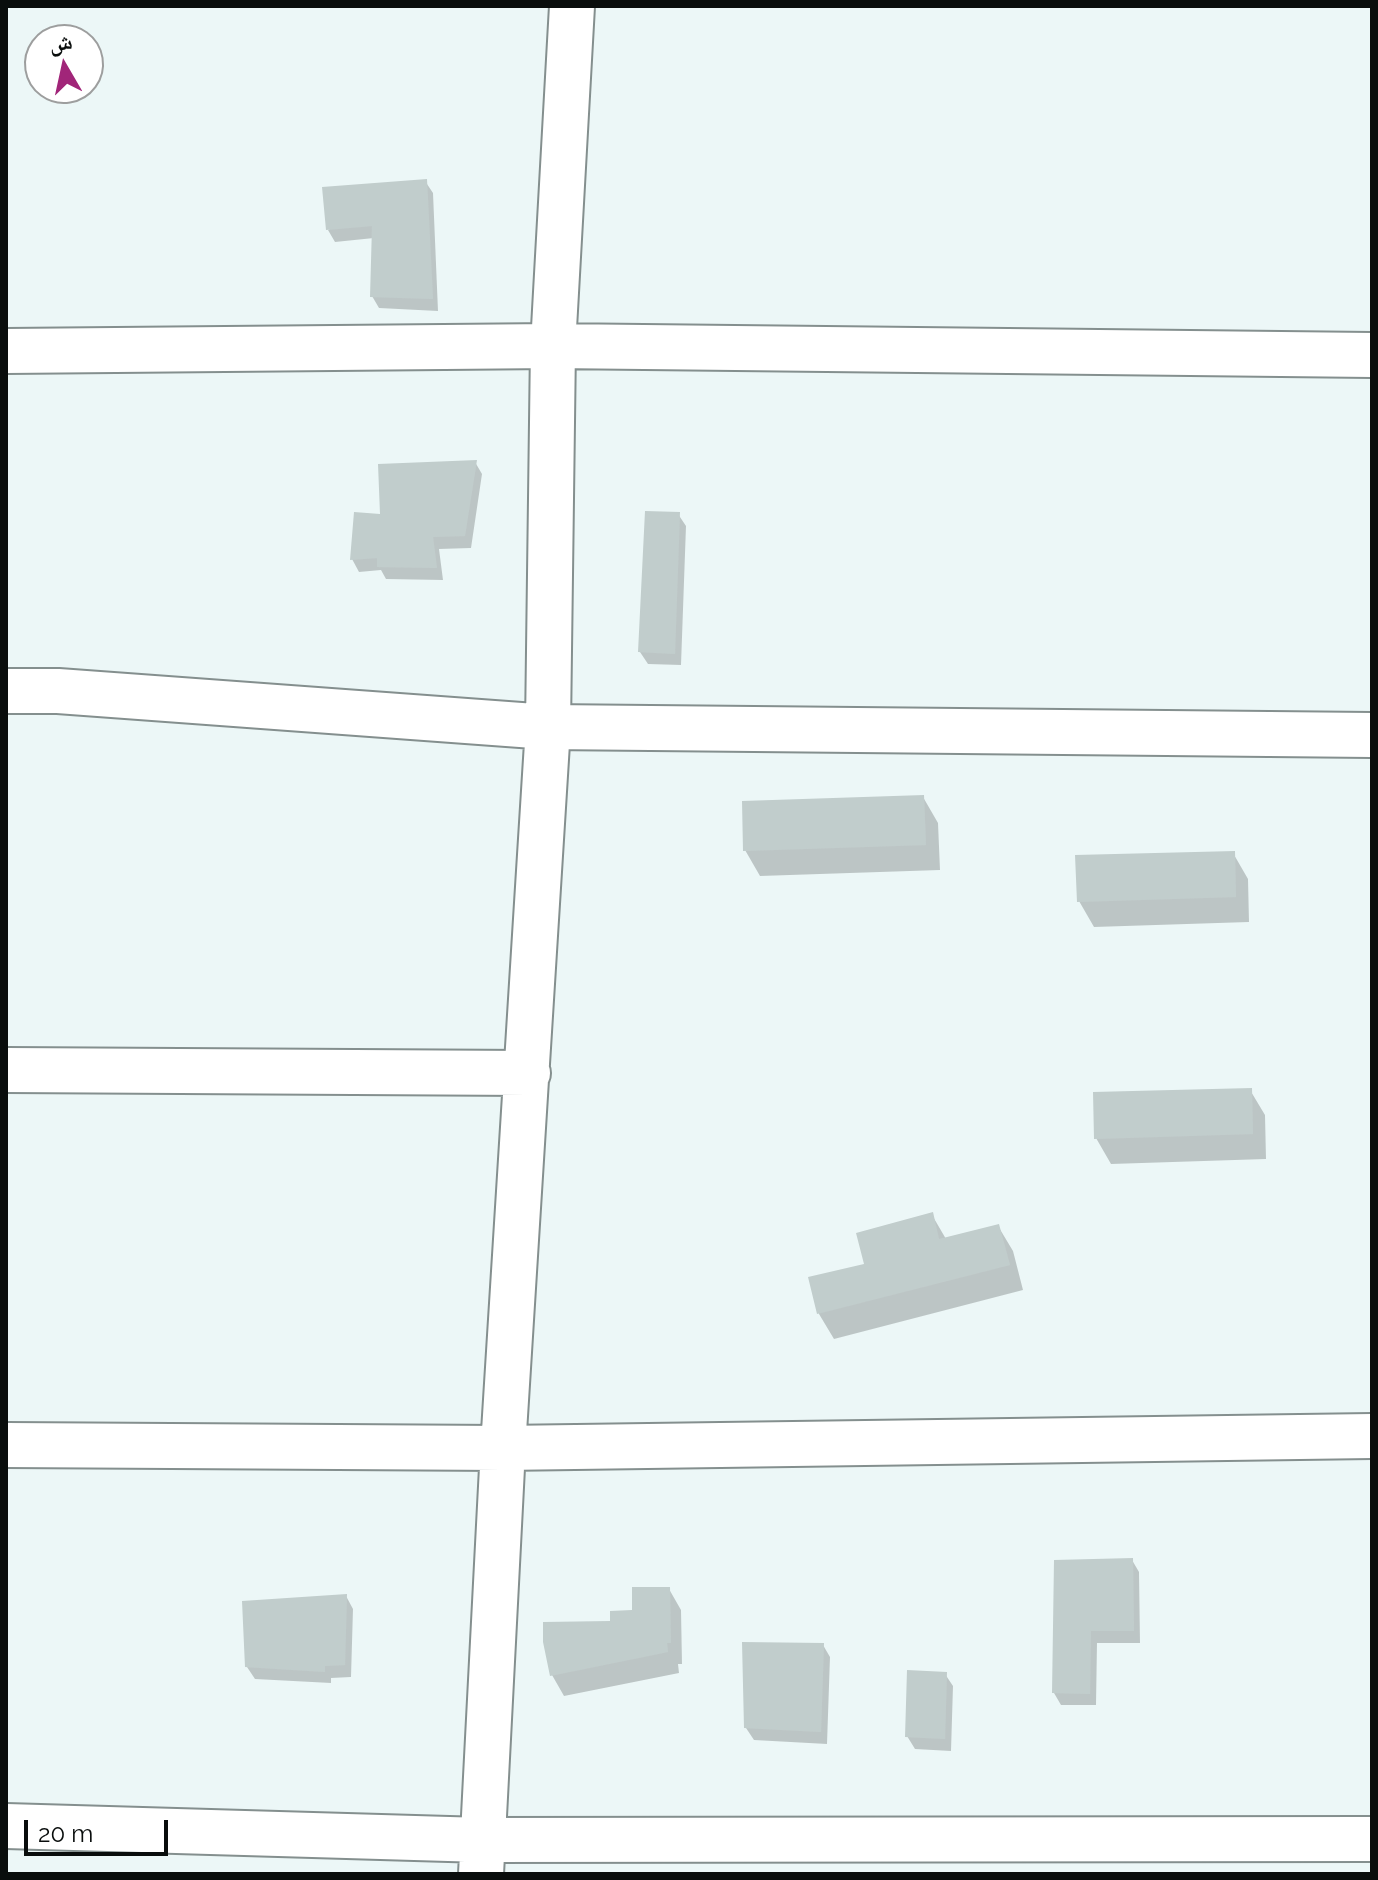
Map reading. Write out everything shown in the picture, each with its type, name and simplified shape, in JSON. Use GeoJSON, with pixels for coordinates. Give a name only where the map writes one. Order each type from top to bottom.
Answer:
{"type":"FeatureCollection","features":[{"type":"Feature","properties":{"kind":"street"},"geometry":{"type":"LineString","coordinates":[[482,1857],[503,1448],[548,727],[553,346],[572,6]]}},
{"type":"Feature","properties":{"kind":"street"},"geometry":{"type":"LineString","coordinates":[[6,351],[553,346],[1372,355]]}},
{"type":"Feature","properties":{"kind":"street"},"geometry":{"type":"LineString","coordinates":[[6,691],[58,691],[548,727],[1372,735]]}},
{"type":"Feature","properties":{"kind":"street"},"geometry":{"type":"LineString","coordinates":[[6,1070],[528,1073]]}},
{"type":"Feature","properties":{"kind":"street"},"geometry":{"type":"LineString","coordinates":[[6,1445],[503,1448],[1372,1436]]}},
{"type":"Feature","properties":{"kind":"street"},"geometry":{"type":"LineString","coordinates":[[6,1826],[482,1857],[1372,1839]]}},
{"type":"Feature","properties":{"kind":"building"},"geometry":{"type":"Polygon","coordinates":[[[427,179],[433,299],[370,297],[372,226],[326,230],[322,187],[427,179]]]}},
{"type":"Feature","properties":{"kind":"building"},"geometry":{"type":"Polygon","coordinates":[[[477,460],[465,536],[433,537],[437,568],[377,567],[377,558],[350,560],[354,512],[380,514],[378,464],[477,460]]]}},
{"type":"Feature","properties":{"kind":"building"},"geometry":{"type":"Polygon","coordinates":[[[645,511],[680,512],[675,654],[638,652],[645,511]]]}},
{"type":"Feature","properties":{"kind":"building"},"geometry":{"type":"Polygon","coordinates":[[[924,795],[926,845],[743,851],[742,801],[924,795]]]}},
{"type":"Feature","properties":{"kind":"building"},"geometry":{"type":"Polygon","coordinates":[[[1235,851],[1236,897],[1077,902],[1075,855],[1235,851]]]}},
{"type":"Feature","properties":{"kind":"building"},"geometry":{"type":"Polygon","coordinates":[[[1252,1088],[1253,1134],[1094,1139],[1093,1092],[1252,1088]]]}},
{"type":"Feature","properties":{"kind":"building"},"geometry":{"type":"Polygon","coordinates":[[[933,1212],[939,1239],[999,1224],[1010,1265],[817,1314],[808,1277],[864,1264],[856,1233],[933,1212]]]}},
{"type":"Feature","properties":{"kind":"building"},"geometry":{"type":"Polygon","coordinates":[[[1133,1558],[1134,1631],[1091,1631],[1090,1694],[1052,1693],[1054,1560],[1133,1558]]]}},
{"type":"Feature","properties":{"kind":"building"},"geometry":{"type":"Polygon","coordinates":[[[632,1587],[670,1587],[671,1643],[667,1643],[668,1652],[550,1676],[543,1642],[543,1622],[610,1621],[610,1611],[632,1610],[632,1587]]]}},
{"type":"Feature","properties":{"kind":"building"},"geometry":{"type":"Polygon","coordinates":[[[347,1594],[345,1665],[325,1666],[325,1672],[245,1667],[242,1601],[347,1594]]]}},
{"type":"Feature","properties":{"kind":"building"},"geometry":{"type":"Polygon","coordinates":[[[742,1642],[824,1643],[821,1732],[744,1728],[742,1642]]]}},
{"type":"Feature","properties":{"kind":"building"},"geometry":{"type":"Polygon","coordinates":[[[907,1670],[947,1672],[945,1739],[905,1737],[907,1670]]]}}]}
